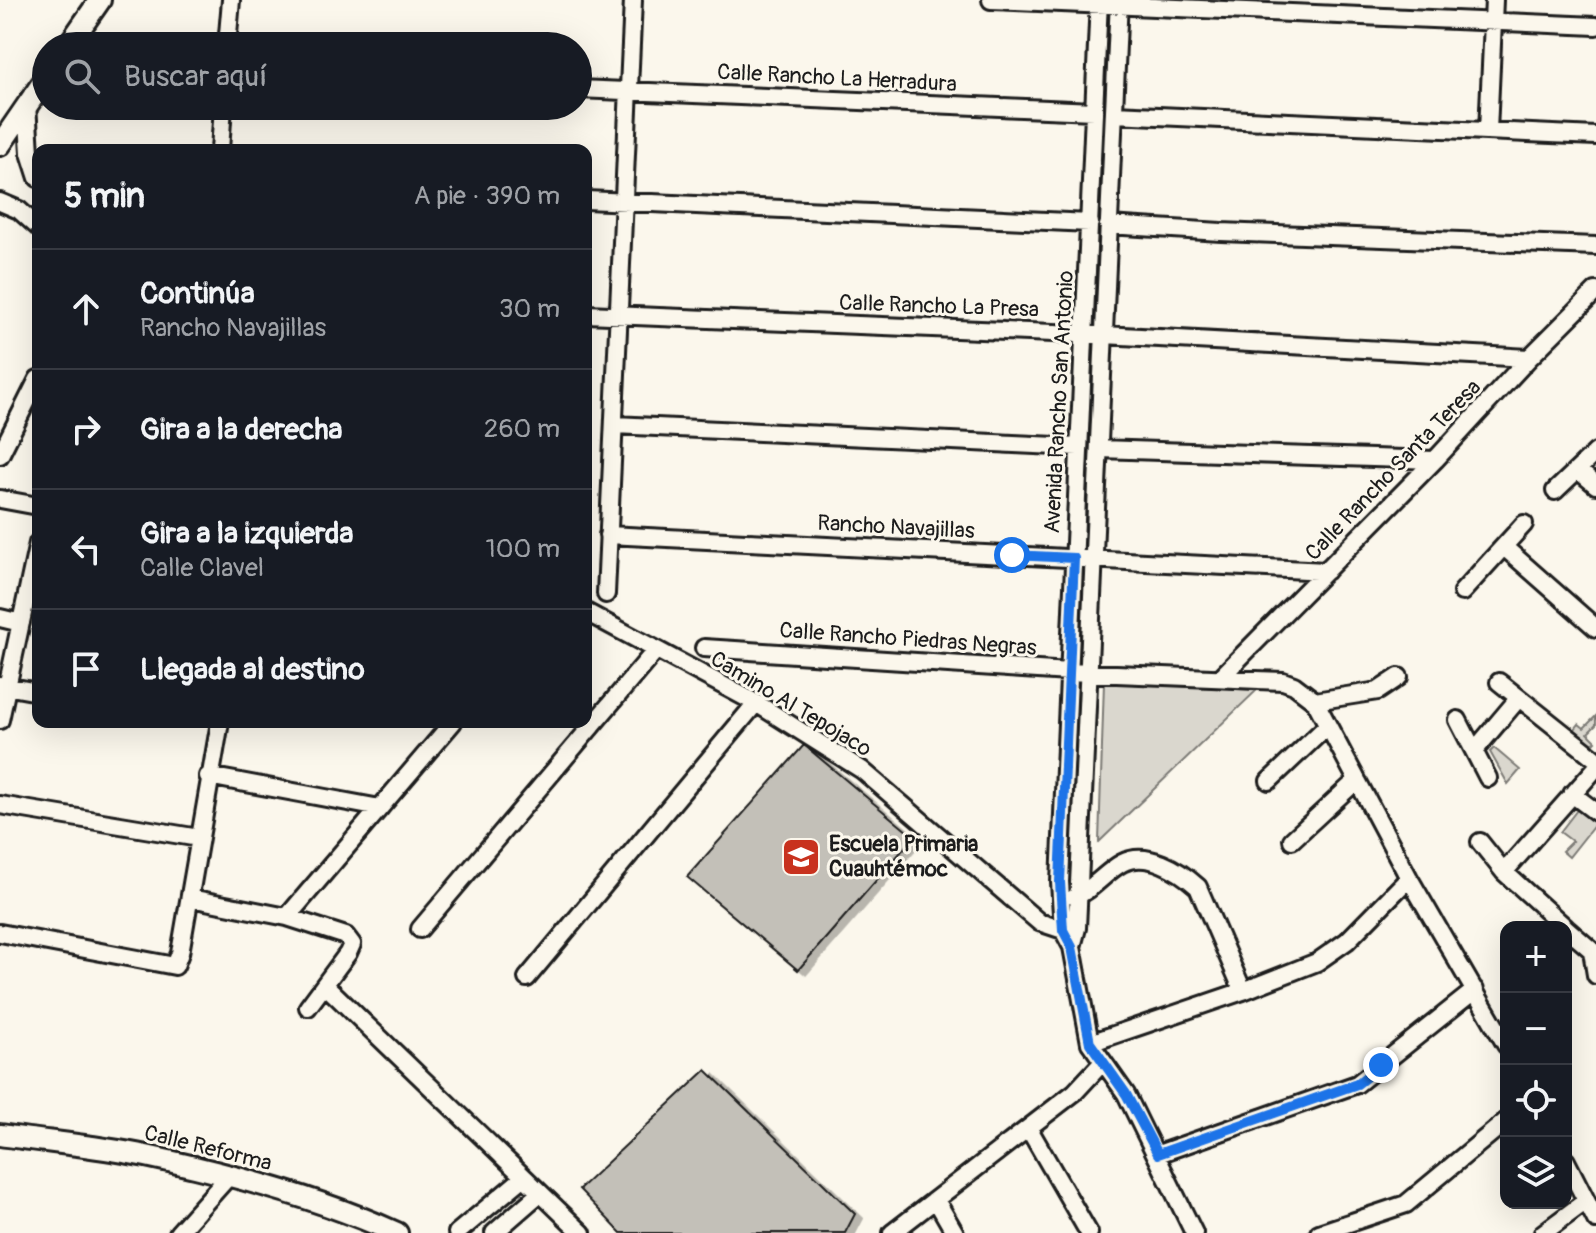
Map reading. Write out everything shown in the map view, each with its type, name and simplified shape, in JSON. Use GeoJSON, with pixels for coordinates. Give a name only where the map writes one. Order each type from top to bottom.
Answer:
{"type":"FeatureCollection","features":[{"type":"Feature","properties":{"kind":"main road"},"geometry":{"type":"LineString","coordinates":[[78,32],[100,0]]}},
{"type":"Feature","properties":{"kind":"main road"},"geometry":{"type":"LineString","coordinates":[[0,145],[32,97]]}},
{"type":"Feature","properties":{"kind":"main road","name":"Calle Reforma"},"geometry":{"type":"LineString","coordinates":[[0,1135],[143,1156],[229,1176],[363,1218],[397,1233]]}},
{"type":"Feature","properties":{"kind":"street"},"geometry":{"type":"LineString","coordinates":[[228,32],[231,0]]}},
{"type":"Feature","properties":{"kind":"street"},"geometry":{"type":"LineString","coordinates":[[606,594],[633,0]]}},
{"type":"Feature","properties":{"kind":"street"},"geometry":{"type":"LineString","coordinates":[[991,0],[1118,3],[1596,26]]}},
{"type":"Feature","properties":{"kind":"street"},"geometry":{"type":"LineString","coordinates":[[1488,131],[1494,0]]}},
{"type":"Feature","properties":{"kind":"street","name":"Avenida Rancho San Antonio"},"geometry":{"type":"LineString","coordinates":[[1099,3],[1061,901],[1070,929],[1090,1043],[1126,1094],[1194,1233]]}},
{"type":"Feature","properties":{"kind":"street","name":"Avenida Rancho San Antonio"},"geometry":{"type":"LineString","coordinates":[[1070,929],[1079,896],[1118,3]]}},
{"type":"Feature","properties":{"kind":"street","name":"Calle Rancho La Herradura"},"geometry":{"type":"LineString","coordinates":[[592,90],[1094,111]]}},
{"type":"Feature","properties":{"kind":"street"},"geometry":{"type":"LineString","coordinates":[[27,104],[32,159]]}},
{"type":"Feature","properties":{"kind":"street"},"geometry":{"type":"LineString","coordinates":[[1114,114],[1596,136]]}},
{"type":"Feature","properties":{"kind":"street"},"geometry":{"type":"LineString","coordinates":[[220,144],[222,120]]}},
{"type":"Feature","properties":{"kind":"street"},"geometry":{"type":"LineString","coordinates":[[592,200],[1090,223]]}},
{"type":"Feature","properties":{"kind":"street"},"geometry":{"type":"LineString","coordinates":[[0,203],[19,210],[32,222]]}},
{"type":"Feature","properties":{"kind":"street"},"geometry":{"type":"LineString","coordinates":[[1108,225],[1596,246]]}},
{"type":"Feature","properties":{"kind":"street","name":"Calle Rancho Santa Teresa"},"geometry":{"type":"LineString","coordinates":[[1220,678],[1596,291]]}},
{"type":"Feature","properties":{"kind":"street","name":"Calle Rancho La Presa"},"geometry":{"type":"LineString","coordinates":[[592,314],[1084,334],[1529,358]]}},
{"type":"Feature","properties":{"kind":"street"},"geometry":{"type":"LineString","coordinates":[[0,455],[32,391]]}},
{"type":"Feature","properties":{"kind":"street"},"geometry":{"type":"LineString","coordinates":[[614,425],[1078,447]]}},
{"type":"Feature","properties":{"kind":"street"},"geometry":{"type":"LineString","coordinates":[[1099,449],[1435,460]]}},
{"type":"Feature","properties":{"kind":"street"},"geometry":{"type":"LineString","coordinates":[[1555,491],[1596,452]]}},
{"type":"Feature","properties":{"kind":"street"},"geometry":{"type":"LineString","coordinates":[[1578,470],[1596,485]]}},
{"type":"Feature","properties":{"kind":"street"},"geometry":{"type":"LineString","coordinates":[[0,499],[32,505]]}},
{"type":"Feature","properties":{"kind":"street"},"geometry":{"type":"LineString","coordinates":[[1462,592],[1524,524]]}},
{"type":"Feature","properties":{"kind":"street","name":"Rancho Navajillas"},"geometry":{"type":"LineString","coordinates":[[608,535],[1326,571]]}},
{"type":"Feature","properties":{"kind":"street"},"geometry":{"type":"LineString","coordinates":[[1504,547],[1596,628]]}},
{"type":"Feature","properties":{"kind":"street"},"geometry":{"type":"LineString","coordinates":[[0,720],[4,686],[32,571]]}},
{"type":"Feature","properties":{"kind":"street","name":"Camino Al Tepojaco"},"geometry":{"type":"LineString","coordinates":[[592,615],[756,703],[862,770],[1039,922],[1070,929]]}},
{"type":"Feature","properties":{"kind":"street"},"geometry":{"type":"LineString","coordinates":[[0,618],[21,623]]}},
{"type":"Feature","properties":{"kind":"street","name":"Calle Rancho Piedras Negras"},"geometry":{"type":"LineString","coordinates":[[704,648],[1069,672],[1283,681],[1294,685],[1315,701]]}},
{"type":"Feature","properties":{"kind":"street"},"geometry":{"type":"LineString","coordinates":[[592,726],[656,650]]}},
{"type":"Feature","properties":{"kind":"street"},"geometry":{"type":"LineString","coordinates":[[1399,677],[1378,691],[1315,701],[1409,878],[1500,1034]]}},
{"type":"Feature","properties":{"kind":"street"},"geometry":{"type":"LineString","coordinates":[[1499,682],[1596,759]]}},
{"type":"Feature","properties":{"kind":"street"},"geometry":{"type":"LineString","coordinates":[[4,686],[32,691]]}},
{"type":"Feature","properties":{"kind":"street"},"geometry":{"type":"LineString","coordinates":[[1475,750],[1518,699]]}},
{"type":"Feature","properties":{"kind":"street"},"geometry":{"type":"LineString","coordinates":[[527,978],[756,703]]}},
{"type":"Feature","properties":{"kind":"street"},"geometry":{"type":"LineString","coordinates":[[1458,720],[1488,778]]}},
{"type":"Feature","properties":{"kind":"street"},"geometry":{"type":"LineString","coordinates":[[1269,781],[1327,726]]}},
{"type":"Feature","properties":{"kind":"street"},"geometry":{"type":"LineString","coordinates":[[0,933],[175,966],[190,898],[214,728]]}},
{"type":"Feature","properties":{"kind":"street"},"geometry":{"type":"LineString","coordinates":[[287,917],[448,728]]}},
{"type":"Feature","properties":{"kind":"street"},"geometry":{"type":"LineString","coordinates":[[420,929],[590,728]]}},
{"type":"Feature","properties":{"kind":"street"},"geometry":{"type":"LineString","coordinates":[[1504,872],[1596,768]]}},
{"type":"Feature","properties":{"kind":"street"},"geometry":{"type":"LineString","coordinates":[[208,776],[380,808]]}},
{"type":"Feature","properties":{"kind":"street"},"geometry":{"type":"LineString","coordinates":[[1292,840],[1357,780]]}},
{"type":"Feature","properties":{"kind":"street"},"geometry":{"type":"LineString","coordinates":[[1572,794],[1596,812]]}},
{"type":"Feature","properties":{"kind":"street"},"geometry":{"type":"LineString","coordinates":[[0,805],[199,838]]}},
{"type":"Feature","properties":{"kind":"street"},"geometry":{"type":"LineString","coordinates":[[1480,842],[1504,872],[1559,921]]}},
{"type":"Feature","properties":{"kind":"street"},"geometry":{"type":"LineString","coordinates":[[1061,901],[1079,896],[1122,863],[1138,858],[1150,859],[1186,877],[1198,887],[1243,991]]}},
{"type":"Feature","properties":{"kind":"street"},"geometry":{"type":"LineString","coordinates":[[1090,1043],[1243,991],[1317,962],[1347,941],[1409,878]]}},
{"type":"Feature","properties":{"kind":"street"},"geometry":{"type":"LineString","coordinates":[[190,898],[287,917],[346,936],[352,944],[308,1007]]}},
{"type":"Feature","properties":{"kind":"street"},"geometry":{"type":"LineString","coordinates":[[1572,932],[1594,952],[1596,975]]}},
{"type":"Feature","properties":{"kind":"street"},"geometry":{"type":"LineString","coordinates":[[325,985],[582,1233]]}},
{"type":"Feature","properties":{"kind":"street"},"geometry":{"type":"LineString","coordinates":[[1158,1154],[1357,1084],[1475,990]]}},
{"type":"Feature","properties":{"kind":"street"},"geometry":{"type":"LineString","coordinates":[[892,1233],[1075,1092],[1102,1063]]}},
{"type":"Feature","properties":{"kind":"street"},"geometry":{"type":"LineString","coordinates":[[1319,1233],[1406,1204],[1500,1126]]}},
{"type":"Feature","properties":{"kind":"street"},"geometry":{"type":"LineString","coordinates":[[1029,1129],[1089,1233]]}},
{"type":"Feature","properties":{"kind":"street"},"geometry":{"type":"LineString","coordinates":[[1572,1173],[1596,1220]]}},
{"type":"Feature","properties":{"kind":"street"},"geometry":{"type":"LineString","coordinates":[[178,1233],[229,1176]]}},
{"type":"Feature","properties":{"kind":"street"},"geometry":{"type":"LineString","coordinates":[[457,1233],[523,1178]]}},
{"type":"Feature","properties":{"kind":"street"},"geometry":{"type":"LineString","coordinates":[[494,1233],[540,1193]]}},
{"type":"Feature","properties":{"kind":"street"},"geometry":{"type":"LineString","coordinates":[[936,1200],[955,1233]]}},
{"type":"Feature","properties":{"kind":"street"},"geometry":{"type":"LineString","coordinates":[[1543,1233],[1586,1201]]}},
{"type":"Feature","properties":{"kind":"shaded area"},"geometry":{"type":"Polygon","coordinates":[[[1104,682],[1257,690],[1099,842],[1104,682]]]}},
{"type":"Feature","properties":{"kind":"shaded area"},"geometry":{"type":"Polygon","coordinates":[[[1596,716],[1596,725],[1588,733],[1596,741],[1589,748],[1571,734],[1579,724],[1584,728],[1596,716]]]}},
{"type":"Feature","properties":{"kind":"shaded area"},"geometry":{"type":"Polygon","coordinates":[[[1494,748],[1520,770],[1508,784],[1490,752],[1494,748]]]}},
{"type":"Feature","properties":{"kind":"shaded area"},"geometry":{"type":"Polygon","coordinates":[[[1580,806],[1596,817],[1596,823],[1569,857],[1562,851],[1572,841],[1560,832],[1580,806]]]}},
{"type":"Feature","properties":{"kind":"building","name":"Escuela Primaria Cuauhtémoc"},"geometry":{"type":"Polygon","coordinates":[[[804,745],[914,837],[798,970],[687,877],[804,745]]]}},
{"type":"Feature","properties":{"kind":"building"},"geometry":{"type":"Polygon","coordinates":[[[706,1070],[855,1214],[845,1233],[621,1233],[579,1189],[706,1070]]]}},
{"type":"Feature","properties":{"kind":"place","name":"Escuela Primaria Cuauhtémoc"},"geometry":{"type":"Point","coordinates":[801,857]}},
{"type":"Feature","properties":{"kind":"route"},"geometry":{"type":"LineString","coordinates":[[1012,555],[1074,558],[1060,882],[1063,930],[1072,947],[1090,1043],[1126,1094],[1158,1154],[1357,1084],[1381,1065]]}}]}
